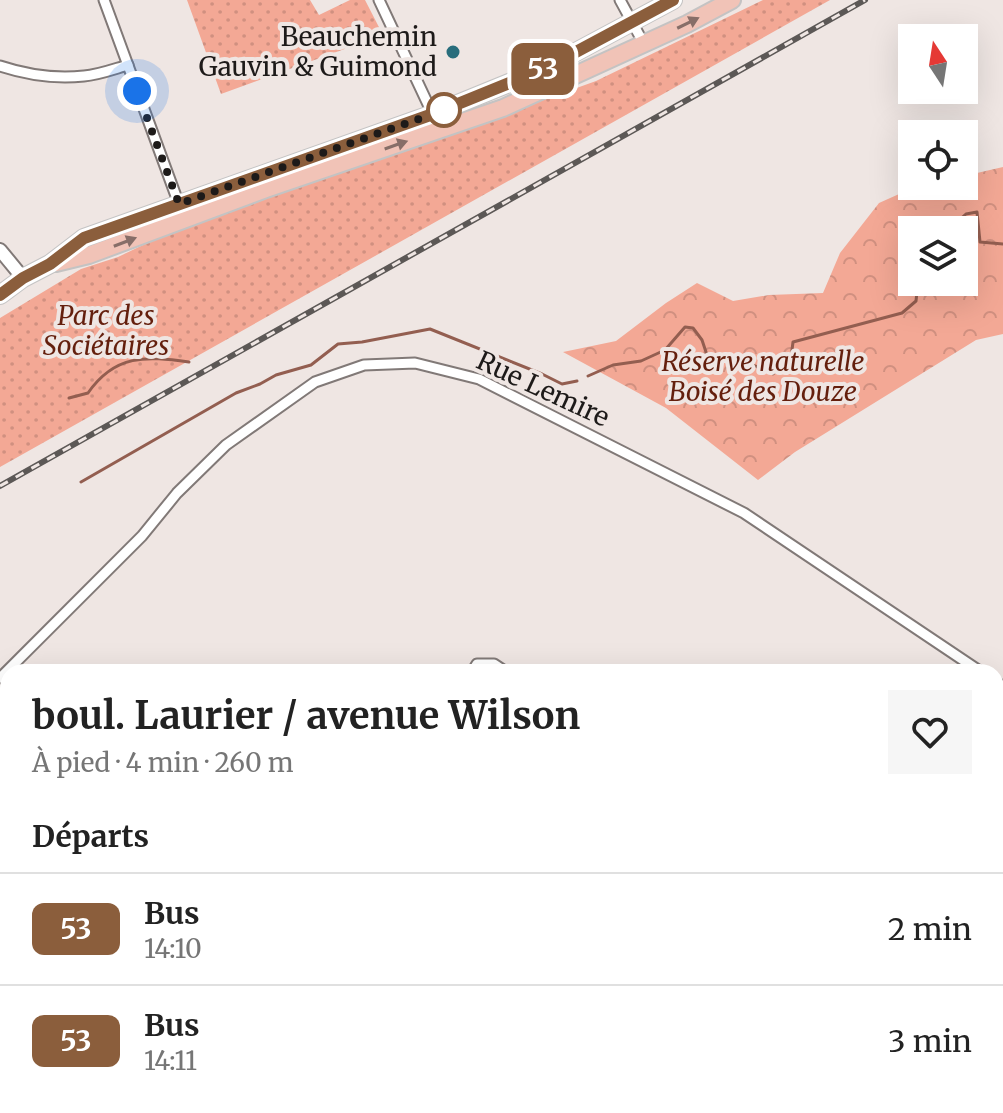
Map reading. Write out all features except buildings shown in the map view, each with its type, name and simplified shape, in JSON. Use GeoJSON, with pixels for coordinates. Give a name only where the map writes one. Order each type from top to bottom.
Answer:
{"type":"FeatureCollection","features":[{"type":"Feature","properties":{"kind":"main road"},"geometry":{"type":"LineString","coordinates":[[0,295],[50,264],[84,238],[182,211],[436,122],[673,0]]}},
{"type":"Feature","properties":{"kind":"main road"},"geometry":{"type":"LineString","coordinates":[[436,122],[503,108],[687,24],[732,0]]}},
{"type":"Feature","properties":{"kind":"street"},"geometry":{"type":"LineString","coordinates":[[104,0],[182,211]]}},
{"type":"Feature","properties":{"kind":"street"},"geometry":{"type":"LineString","coordinates":[[379,0],[436,122]]}},
{"type":"Feature","properties":{"kind":"street"},"geometry":{"type":"LineString","coordinates":[[620,0],[644,44]]}},
{"type":"Feature","properties":{"kind":"street"},"geometry":{"type":"LineString","coordinates":[[0,66],[20,73],[54,77],[86,76],[128,65]]}},
{"type":"Feature","properties":{"kind":"street"},"geometry":{"type":"LineString","coordinates":[[0,250],[23,278]]}},
{"type":"Feature","properties":{"kind":"street","name":"Rue Lemire"},"geometry":{"type":"LineString","coordinates":[[14,664],[142,536],[177,493],[226,445],[315,382],[364,365],[415,363],[479,379],[744,513],[969,664]]}},
{"type":"Feature","properties":{"kind":"green space"},"geometry":{"type":"Polygon","coordinates":[[[187,0],[310,0],[319,15],[350,0],[365,0],[383,35],[221,94],[187,0]]]}},
{"type":"Feature","properties":{"kind":"green space","name":"Parc des Sociétaires"},"geometry":{"type":"Polygon","coordinates":[[[763,0],[830,0],[0,467],[0,318],[81,269],[118,257],[193,221],[264,199],[321,176],[352,169],[596,81],[763,0]]]}},
{"type":"Feature","properties":{"kind":"green space","name":"Réserve naturelle Boisé des Douze"},"geometry":{"type":"Polygon","coordinates":[[[1003,167],[1003,334],[976,340],[795,452],[758,480],[666,408],[563,352],[616,341],[697,283],[733,301],[769,295],[823,293],[840,253],[879,203],[898,194],[898,200],[978,200],[978,173],[1003,167]]]}},
{"type":"Feature","properties":{"kind":"waterway"},"geometry":{"type":"LineString","coordinates":[[964,216],[977,212],[977,216]]}},
{"type":"Feature","properties":{"kind":"waterway"},"geometry":{"type":"LineString","coordinates":[[978,222],[980,242],[1003,244]]}},
{"type":"Feature","properties":{"kind":"waterway"},"geometry":{"type":"LineString","coordinates":[[588,376],[613,365],[641,361],[665,350],[685,327],[693,328],[702,340],[707,355],[735,357],[773,374],[791,358],[793,342],[902,313],[916,301],[917,296]]}},
{"type":"Feature","properties":{"kind":"waterway"},"geometry":{"type":"LineString","coordinates":[[81,482],[236,393],[276,375],[311,365],[338,344],[430,329],[562,384],[577,381]]}},
{"type":"Feature","properties":{"kind":"waterway"},"geometry":{"type":"LineString","coordinates":[[69,398],[88,393],[98,380],[120,364],[145,359],[189,362]]}},
{"type":"Feature","properties":{"kind":"railway"},"geometry":{"type":"LineString","coordinates":[[0,486],[865,0]]}},
{"type":"Feature","properties":{"kind":"bus line","name":"53"},"geometry":{"type":"LineString","coordinates":[[0,295],[50,264],[84,238],[433,114],[546,68],[673,0]]}},
{"type":"Feature","properties":{"kind":"place","name":"Beauchemin Gauvin & Guimond"},"geometry":{"type":"Point","coordinates":[453,52]}},
{"type":"Feature","properties":{"kind":"route"},"geometry":{"type":"LineString","coordinates":[[137,91],[179,204],[444,110]]}}]}
